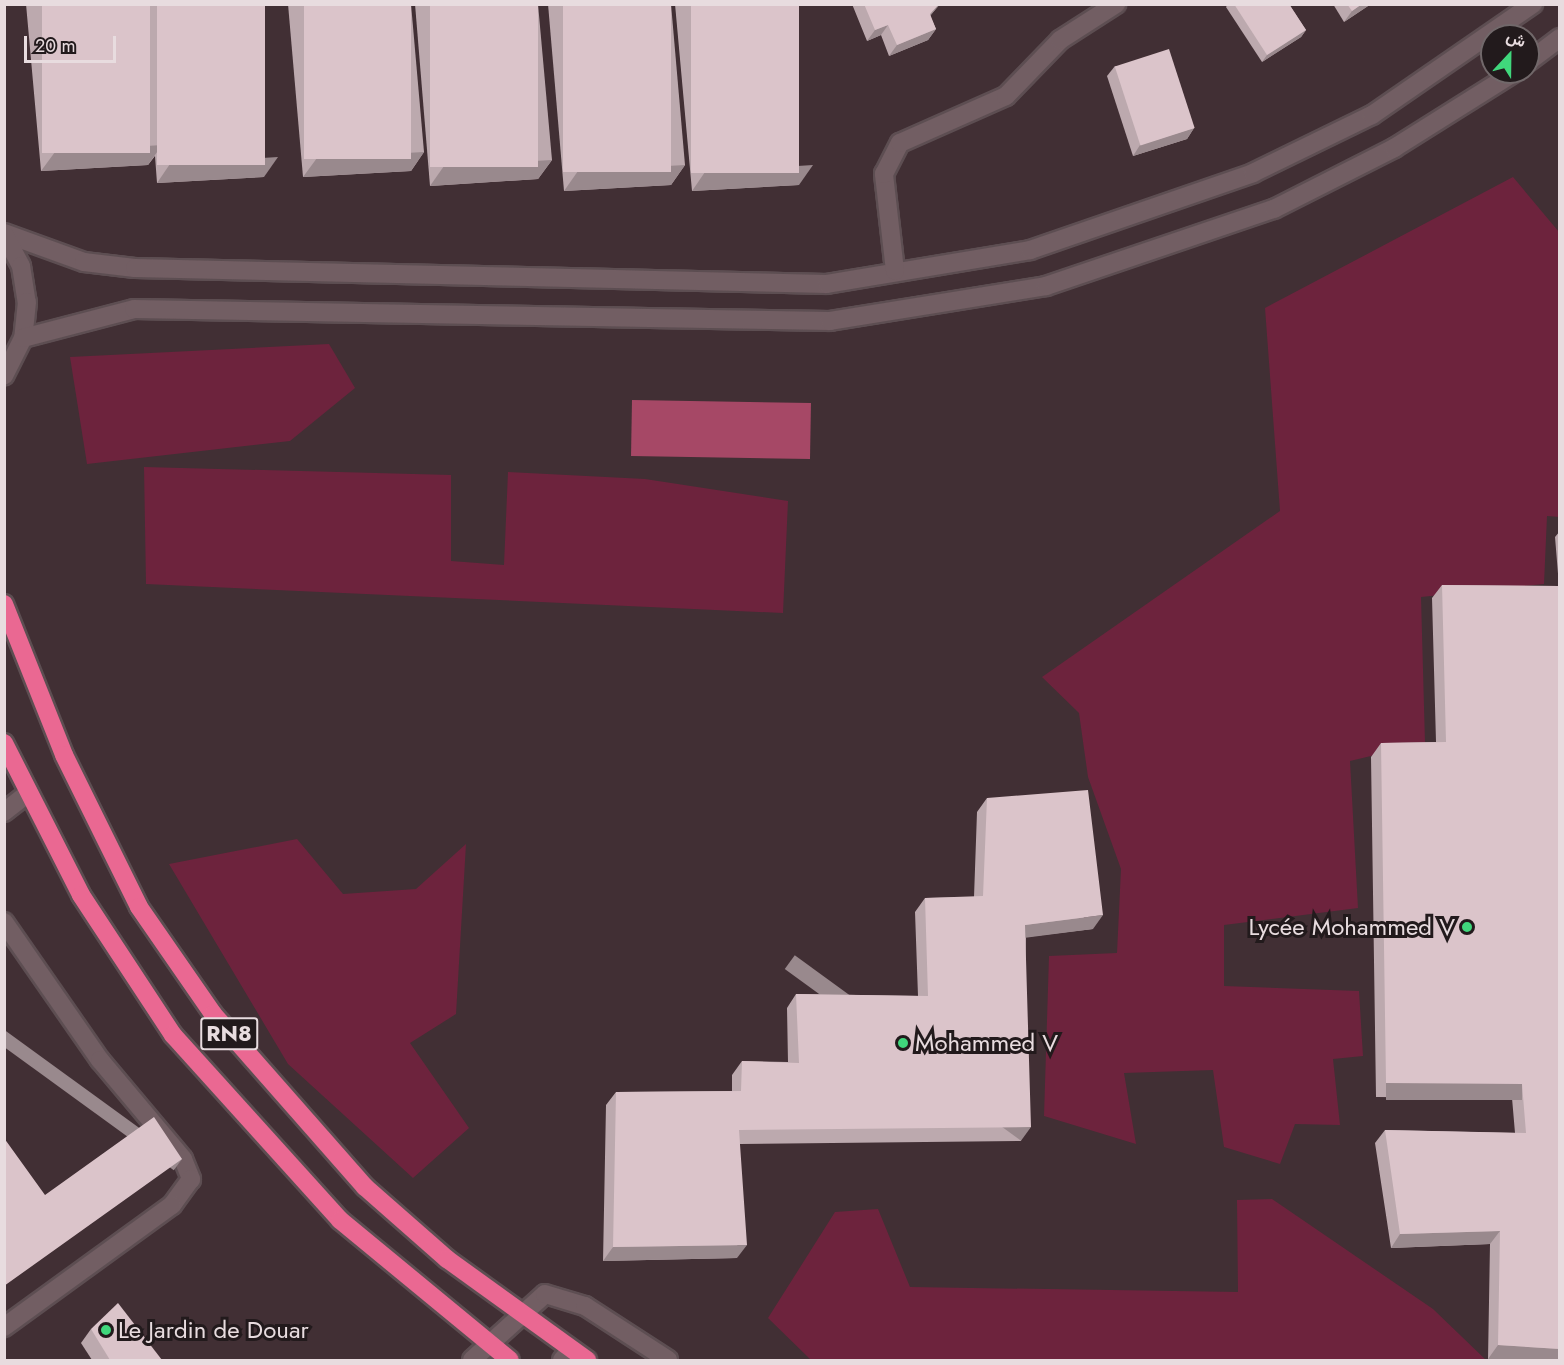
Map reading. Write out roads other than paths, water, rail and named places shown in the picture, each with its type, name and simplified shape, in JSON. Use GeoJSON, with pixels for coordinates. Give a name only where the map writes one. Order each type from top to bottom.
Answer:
{"type":"FeatureCollection","features":[{"type":"Feature","properties":{"kind":"highway","name":"RN8"},"geometry":{"type":"LineString","coordinates":[[4,604],[64,754],[139,907],[213,1014],[365,1187],[521,1314],[566,1356],[587,1360]]}},
{"type":"Feature","properties":{"kind":"highway","name":"RN8"},"geometry":{"type":"LineString","coordinates":[[7,755],[81,895],[172,1035],[340,1220],[490,1347],[510,1360]]}},
{"type":"Feature","properties":{"kind":"street"},"geometry":{"type":"LineString","coordinates":[[895,271],[884,174],[900,143],[1006,96],[1060,40],[1116,4]]}},
{"type":"Feature","properties":{"kind":"street"},"geometry":{"type":"LineString","coordinates":[[4,233],[84,262],[190,272],[742,286],[827,284],[1030,250],[1253,173],[1372,115],[1533,4]]}},
{"type":"Feature","properties":{"kind":"street"},"geometry":{"type":"LineString","coordinates":[[1540,53],[1560,38]]}},
{"type":"Feature","properties":{"kind":"street"},"geometry":{"type":"LineString","coordinates":[[22,338],[134,309],[830,321],[1046,286],[1274,209],[1394,148],[1496,84]]}},
{"type":"Feature","properties":{"kind":"street"},"geometry":{"type":"LineString","coordinates":[[4,233],[21,266],[27,302],[22,338],[4,376]]}},
{"type":"Feature","properties":{"kind":"street"},"geometry":{"type":"LineString","coordinates":[[4,812],[28,793]]}},
{"type":"Feature","properties":{"kind":"street"},"geometry":{"type":"LineString","coordinates":[[4,922],[100,1060],[183,1159],[191,1179],[172,1205],[4,1327]]}},
{"type":"Feature","properties":{"kind":"street"},"geometry":{"type":"LineString","coordinates":[[472,1360],[490,1347],[521,1314],[545,1294],[564,1296],[668,1360]]}},
{"type":"Feature","properties":{"kind":"place","name":"Lycée Mohammed V"},"geometry":{"type":"Point","coordinates":[1467,927]}},
{"type":"Feature","properties":{"kind":"place","name":"Mohammed V"},"geometry":{"type":"Point","coordinates":[903,1043]}},
{"type":"Feature","properties":{"kind":"place","name":"Le Jardin de Douar"},"geometry":{"type":"Point","coordinates":[106,1330]}}]}
